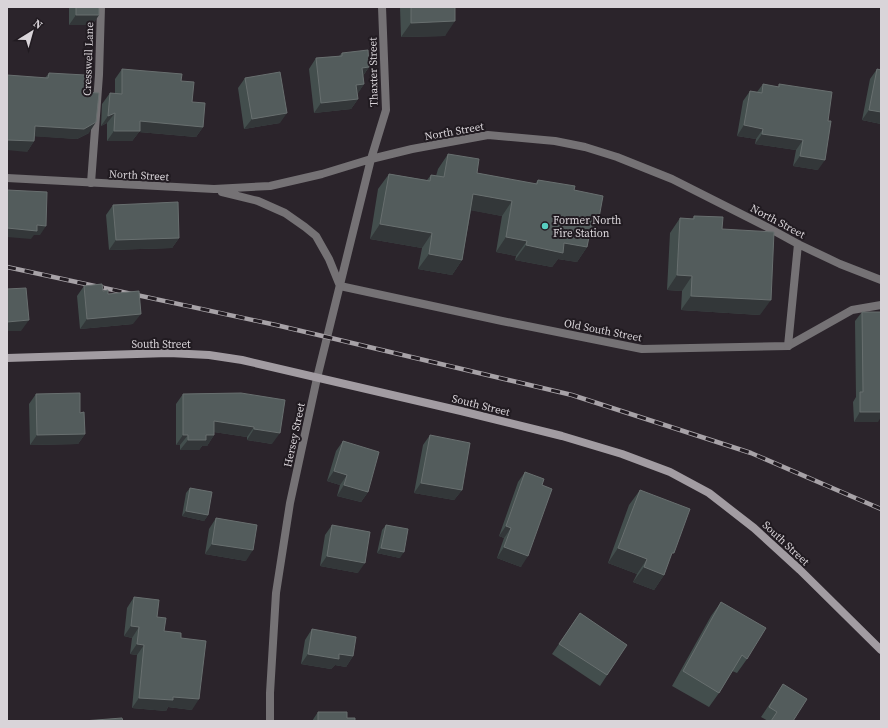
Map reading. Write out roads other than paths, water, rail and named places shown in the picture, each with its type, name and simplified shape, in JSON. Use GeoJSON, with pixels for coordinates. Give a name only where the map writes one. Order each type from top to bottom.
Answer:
{"type":"FeatureCollection","features":[{"type":"Feature","properties":{"kind":"main road","name":"South Street"},"geometry":{"type":"LineString","coordinates":[[7,358],[169,353],[209,355],[242,360],[461,411],[562,436],[622,454],[670,472],[709,493],[754,528],[800,570],[881,650]]}},
{"type":"Feature","properties":{"kind":"street","name":"Cresswell Lane"},"geometry":{"type":"LineString","coordinates":[[91,183],[99,75],[101,7]]}},
{"type":"Feature","properties":{"kind":"street","name":"Thaxter Street"},"geometry":{"type":"LineString","coordinates":[[371,159],[386,110],[382,7]]}},
{"type":"Feature","properties":{"kind":"street","name":"North Street"},"geometry":{"type":"LineString","coordinates":[[7,178],[214,189],[270,186],[322,174],[371,159],[412,149],[488,135],[555,141],[585,147],[617,157],[672,179],[798,244],[840,264],[881,280]]}},
{"type":"Feature","properties":{"kind":"street","name":"Hersey Street"},"geometry":{"type":"LineString","coordinates":[[270,721],[270,692],[276,593],[290,503],[317,378],[371,159]]}},
{"type":"Feature","properties":{"kind":"street"},"geometry":{"type":"LineString","coordinates":[[214,189],[258,201],[285,213],[306,227],[316,236],[329,259],[340,286]]}},
{"type":"Feature","properties":{"kind":"street"},"geometry":{"type":"LineString","coordinates":[[788,346],[798,244]]}},
{"type":"Feature","properties":{"kind":"street","name":"Old South Street"},"geometry":{"type":"LineString","coordinates":[[340,286],[642,349],[788,346],[852,310],[881,305]]}},
{"type":"Feature","properties":{"kind":"railway"},"geometry":{"type":"LineString","coordinates":[[7,267],[276,325],[572,395],[751,453],[881,509]]}},
{"type":"Feature","properties":{"kind":"place","name":"Former North Fire Station"},"geometry":{"type":"Point","coordinates":[545,226]}}]}
